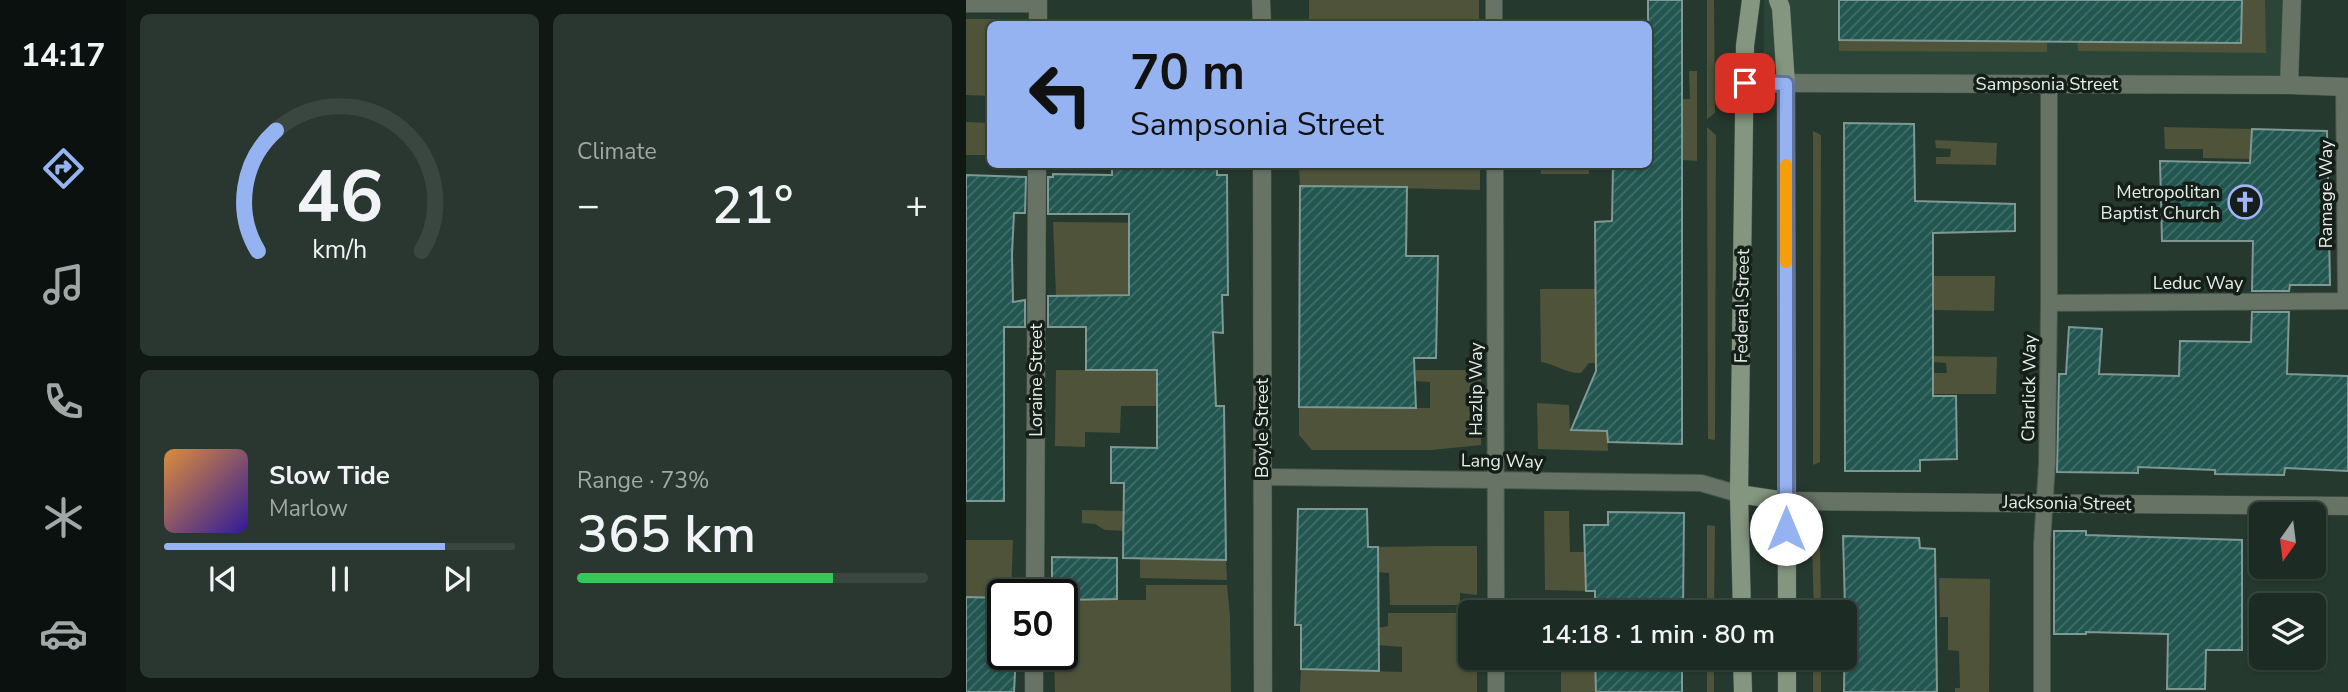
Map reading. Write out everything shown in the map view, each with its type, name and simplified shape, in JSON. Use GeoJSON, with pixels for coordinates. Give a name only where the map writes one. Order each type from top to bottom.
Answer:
{"type":"FeatureCollection","features":[{"type":"Feature","properties":{"kind":"main road","name":"Federal Street"},"geometry":{"type":"LineString","coordinates":[[1742,600],[1740,494],[1745,46],[1751,0]]}},
{"type":"Feature","properties":{"kind":"main road"},"geometry":{"type":"LineString","coordinates":[[1778,0],[1781,8],[1786,84],[1787,600]]}},
{"type":"Feature","properties":{"kind":"main road"},"geometry":{"type":"LineString","coordinates":[[1740,494],[1786,501]]}},
{"type":"Feature","properties":{"kind":"main road"},"geometry":{"type":"LineString","coordinates":[[1742,670],[1743,692]]}},
{"type":"Feature","properties":{"kind":"main road"},"geometry":{"type":"LineString","coordinates":[[1787,670],[1787,692]]}},
{"type":"Feature","properties":{"kind":"street"},"geometry":{"type":"LineString","coordinates":[[1261,0],[1262,21]]}},
{"type":"Feature","properties":{"kind":"street"},"geometry":{"type":"LineString","coordinates":[[2289,85],[2292,0]]}},
{"type":"Feature","properties":{"kind":"street"},"geometry":{"type":"LineString","coordinates":[[1038,2],[1038,21]]}},
{"type":"Feature","properties":{"kind":"street","name":"Sampsonia Street"},"geometry":{"type":"LineString","coordinates":[[1745,83],[2346,87]]}},
{"type":"Feature","properties":{"kind":"street","name":"Loraine Street"},"geometry":{"type":"LineString","coordinates":[[1035,579],[1037,168]]}},
{"type":"Feature","properties":{"kind":"street","name":"Boyle Street"},"geometry":{"type":"LineString","coordinates":[[1262,168],[1262,692]]}},
{"type":"Feature","properties":{"kind":"street","name":"Jacksonia Street"},"geometry":{"type":"LineString","coordinates":[[1786,501],[2348,506]]}},
{"type":"Feature","properties":{"kind":"street"},"geometry":{"type":"LineString","coordinates":[[1034,670],[1034,692]]}},
{"type":"Feature","properties":{"kind":"lane"},"geometry":{"type":"LineString","coordinates":[[1494,0],[1494,21]]}},
{"type":"Feature","properties":{"kind":"lane"},"geometry":{"type":"LineString","coordinates":[[966,4],[1038,2]]}},
{"type":"Feature","properties":{"kind":"lane","name":"Charlick Way"},"geometry":{"type":"LineString","coordinates":[[2042,692],[2042,544],[2049,303],[2049,84]]}},
{"type":"Feature","properties":{"kind":"lane","name":"Ramage Way"},"geometry":{"type":"LineString","coordinates":[[2346,87],[2347,301]]}},
{"type":"Feature","properties":{"kind":"lane","name":"Hazlip Way"},"geometry":{"type":"LineString","coordinates":[[1495,168],[1496,600]]}},
{"type":"Feature","properties":{"kind":"lane","name":"Leduc Way"},"geometry":{"type":"LineString","coordinates":[[2049,303],[2347,301]]}},
{"type":"Feature","properties":{"kind":"lane","name":"Lang Way"},"geometry":{"type":"LineString","coordinates":[[1262,477],[1700,483],[1740,494]]}},
{"type":"Feature","properties":{"kind":"lane"},"geometry":{"type":"LineString","coordinates":[[1496,670],[1496,692]]}},
{"type":"Feature","properties":{"kind":"shaded area"},"geometry":{"type":"Polygon","coordinates":[[[1309,0],[1479,0],[1479,21],[1309,21],[1309,0]]]}},
{"type":"Feature","properties":{"kind":"shaded area"},"geometry":{"type":"Polygon","coordinates":[[[1707,0],[1714,0],[1715,113],[1707,119],[1707,0]]]}},
{"type":"Feature","properties":{"kind":"shaded area"},"geometry":{"type":"Polygon","coordinates":[[[1764,0],[2290,0],[2289,85],[1764,82],[1764,0]]]}},
{"type":"Feature","properties":{"kind":"shaded area"},"geometry":{"type":"Polygon","coordinates":[[[2242,0],[2265,0],[2266,53],[2078,51],[2077,41],[2241,43],[2242,0]]]}},
{"type":"Feature","properties":{"kind":"shaded area"},"geometry":{"type":"Polygon","coordinates":[[[966,19],[995,19],[987,21],[987,96],[966,95],[966,19]]]}},
{"type":"Feature","properties":{"kind":"shaded area"},"geometry":{"type":"Polygon","coordinates":[[[1839,40],[2047,41],[2047,52],[1839,51],[1839,40]]]}},
{"type":"Feature","properties":{"kind":"shaded area"},"geometry":{"type":"Polygon","coordinates":[[[1689,71],[1697,71],[1697,161],[1681,160],[1660,99],[1690,99],[1689,71]]]}},
{"type":"Feature","properties":{"kind":"shaded area"},"geometry":{"type":"Polygon","coordinates":[[[966,122],[987,123],[987,155],[966,155],[966,122]]]}},
{"type":"Feature","properties":{"kind":"shaded area"},"geometry":{"type":"Polygon","coordinates":[[[1707,127],[1716,135],[1715,440],[1708,439],[1707,127]]]}},
{"type":"Feature","properties":{"kind":"shaded area"},"geometry":{"type":"Polygon","coordinates":[[[2164,127],[2252,129],[2251,159],[2203,158],[2203,149],[2165,149],[2164,127]]]}},
{"type":"Feature","properties":{"kind":"shaded area"},"geometry":{"type":"Polygon","coordinates":[[[1813,131],[1821,135],[1820,462],[1813,465],[1813,131]]]}},
{"type":"Feature","properties":{"kind":"shaded area"},"geometry":{"type":"Polygon","coordinates":[[[1935,140],[1997,143],[1996,165],[1936,164],[1936,157],[1950,157],[1951,149],[1936,148],[1935,140]]]}},
{"type":"Feature","properties":{"kind":"shaded area"},"geometry":{"type":"Polygon","coordinates":[[[1299,168],[1480,168],[1480,190],[1300,186],[1299,168]]]}},
{"type":"Feature","properties":{"kind":"shaded area"},"geometry":{"type":"Polygon","coordinates":[[[1541,168],[1589,168],[1589,174],[1541,174],[1541,168]]]}},
{"type":"Feature","properties":{"kind":"shaded area"},"geometry":{"type":"Polygon","coordinates":[[[1174,216],[1228,216],[1227,260],[1129,274],[1129,294],[1056,295],[1053,222],[1174,223],[1174,216]]]}},
{"type":"Feature","properties":{"kind":"shaded area"},"geometry":{"type":"Polygon","coordinates":[[[1933,276],[1995,276],[1994,311],[1933,310],[1933,276]]]}},
{"type":"Feature","properties":{"kind":"shaded area"},"geometry":{"type":"Polygon","coordinates":[[[1540,289],[1617,289],[1617,298],[1594,298],[1596,363],[1589,363],[1581,373],[1541,362],[1540,289]]]}},
{"type":"Feature","properties":{"kind":"shaded area"},"geometry":{"type":"Polygon","coordinates":[[[1932,356],[1997,357],[1996,394],[1912,394],[1932,373],[1947,373],[1946,363],[1932,362],[1932,356]]]}},
{"type":"Feature","properties":{"kind":"shaded area"},"geometry":{"type":"Polygon","coordinates":[[[1056,370],[1184,371],[1184,406],[1121,406],[1120,433],[1085,432],[1085,447],[1055,446],[1056,370]]]}},
{"type":"Feature","properties":{"kind":"shaded area"},"geometry":{"type":"Polygon","coordinates":[[[1416,370],[1481,370],[1481,445],[1432,450],[1312,450],[1299,435],[1299,407],[1430,408],[1430,382],[1415,381],[1416,370]]]}},
{"type":"Feature","properties":{"kind":"shaded area"},"geometry":{"type":"Polygon","coordinates":[[[1537,403],[1569,405],[1570,430],[1594,431],[1607,423],[1608,451],[1538,449],[1537,403]]]}},
{"type":"Feature","properties":{"kind":"shaded area"},"geometry":{"type":"Polygon","coordinates":[[[1082,510],[1124,511],[1154,532],[1105,530],[1095,524],[1082,523],[1082,510]]]}},
{"type":"Feature","properties":{"kind":"shaded area"},"geometry":{"type":"Polygon","coordinates":[[[1544,511],[1569,511],[1570,552],[1591,552],[1592,575],[1585,576],[1586,591],[1545,590],[1544,511]]]}},
{"type":"Feature","properties":{"kind":"shaded area"},"geometry":{"type":"Polygon","coordinates":[[[1707,525],[1715,526],[1714,600],[1707,600],[1707,525]]]}},
{"type":"Feature","properties":{"kind":"shaded area"},"geometry":{"type":"Polygon","coordinates":[[[966,540],[1013,540],[1012,579],[987,579],[987,598],[966,597],[966,540]]]}},
{"type":"Feature","properties":{"kind":"shaded area"},"geometry":{"type":"Polygon","coordinates":[[[1812,545],[1820,546],[1821,600],[1814,600],[1812,545]]]}},
{"type":"Feature","properties":{"kind":"shaded area"},"geometry":{"type":"Polygon","coordinates":[[[1477,546],[1477,595],[1460,593],[1458,605],[1390,605],[1389,573],[1377,572],[1378,547],[1477,546]]]}},
{"type":"Feature","properties":{"kind":"shaded area"},"geometry":{"type":"Polygon","coordinates":[[[1140,558],[1226,560],[1227,580],[1140,578],[1140,558]]]}},
{"type":"Feature","properties":{"kind":"shaded area"},"geometry":{"type":"Polygon","coordinates":[[[1939,578],[1990,579],[1989,692],[1955,692],[1955,688],[1960,688],[1959,651],[1948,650],[1948,617],[1940,617],[1939,578]]]}},
{"type":"Feature","properties":{"kind":"shaded area"},"geometry":{"type":"Polygon","coordinates":[[[1146,585],[1227,585],[1231,692],[1055,692],[1054,670],[1078,670],[1078,600],[1146,600],[1146,585]]]}},
{"type":"Feature","properties":{"kind":"shaded area"},"geometry":{"type":"Polygon","coordinates":[[[1388,613],[1458,613],[1458,670],[1477,670],[1477,692],[1300,692],[1301,669],[1402,672],[1402,647],[1377,645],[1377,628],[1388,626],[1388,613]]]}},
{"type":"Feature","properties":{"kind":"shaded area"},"geometry":{"type":"Polygon","coordinates":[[[1561,670],[1595,670],[1596,692],[1561,692],[1561,670]]]}},
{"type":"Feature","properties":{"kind":"shaded area"},"geometry":{"type":"Polygon","coordinates":[[[1707,670],[1714,670],[1714,692],[1707,692],[1707,670]]]}},
{"type":"Feature","properties":{"kind":"shaded area"},"geometry":{"type":"Polygon","coordinates":[[[1813,670],[1821,670],[1821,692],[1813,692],[1813,670]]]}},
{"type":"Feature","properties":{"kind":"building"},"geometry":{"type":"Polygon","coordinates":[[[1648,0],[1682,0],[1682,444],[1608,442],[1607,431],[1571,430],[1596,371],[1595,222],[1612,221],[1613,168],[1652,168],[1652,21],[1648,21],[1648,0]]]}},
{"type":"Feature","properties":{"kind":"building"},"geometry":{"type":"Polygon","coordinates":[[[1839,0],[2242,0],[2241,43],[1839,40],[1839,0]]]}},
{"type":"Feature","properties":{"kind":"building"},"geometry":{"type":"Polygon","coordinates":[[[1844,123],[1914,124],[1915,201],[2015,204],[2015,231],[1933,233],[1933,396],[1956,396],[1957,459],[1920,460],[1920,471],[1845,471],[1844,123]]]}},
{"type":"Feature","properties":{"kind":"building","name":"Metropolitan Baptist Church"},"geometry":{"type":"Polygon","coordinates":[[[2252,129],[2327,131],[2330,285],[2290,285],[2289,291],[2252,291],[2253,241],[2162,241],[2160,161],[2250,163],[2252,129]]]}},
{"type":"Feature","properties":{"kind":"building"},"geometry":{"type":"Polygon","coordinates":[[[1112,168],[1217,168],[1217,175],[1227,175],[1228,295],[1222,295],[1223,333],[1213,332],[1216,406],[1224,406],[1226,560],[1123,558],[1124,483],[1111,483],[1111,447],[1157,448],[1157,370],[1086,370],[1086,327],[1048,327],[1048,296],[1129,295],[1129,214],[1048,214],[1048,177],[1053,177],[1053,174],[1112,175],[1112,168]]]}},
{"type":"Feature","properties":{"kind":"building"},"geometry":{"type":"Polygon","coordinates":[[[966,175],[1026,177],[1025,213],[1014,213],[1012,254],[1013,302],[1025,300],[1025,327],[1004,327],[1004,501],[966,501],[966,175]]]}},
{"type":"Feature","properties":{"kind":"building"},"geometry":{"type":"Polygon","coordinates":[[[1300,186],[1407,187],[1406,256],[1438,256],[1436,358],[1414,358],[1416,408],[1299,407],[1300,186]]]}},
{"type":"Feature","properties":{"kind":"building"},"geometry":{"type":"Polygon","coordinates":[[[2252,312],[2289,312],[2287,374],[2348,376],[2348,471],[2285,468],[2284,475],[2215,474],[2215,470],[2138,467],[2138,473],[2057,472],[2059,374],[2066,374],[2069,327],[2102,329],[2099,374],[2179,376],[2180,341],[2251,342],[2252,312]]]}},
{"type":"Feature","properties":{"kind":"building"},"geometry":{"type":"Polygon","coordinates":[[[1298,509],[1367,509],[1368,547],[1378,547],[1379,671],[1301,669],[1301,625],[1295,625],[1298,509]]]}},
{"type":"Feature","properties":{"kind":"building"},"geometry":{"type":"Polygon","coordinates":[[[1608,512],[1684,513],[1683,600],[1595,600],[1595,591],[1586,591],[1584,525],[1608,525],[1608,512]]]}},
{"type":"Feature","properties":{"kind":"building"},"geometry":{"type":"Polygon","coordinates":[[[2054,531],[2086,531],[2086,535],[2242,540],[2242,650],[2206,650],[2205,689],[2167,689],[2168,634],[2054,634],[2054,531]]]}},
{"type":"Feature","properties":{"kind":"building"},"geometry":{"type":"Polygon","coordinates":[[[1843,536],[1919,538],[1920,548],[1935,549],[1937,692],[1844,692],[1844,670],[1857,670],[1857,600],[1845,600],[1843,536]]]}},
{"type":"Feature","properties":{"kind":"building"},"geometry":{"type":"Polygon","coordinates":[[[1052,557],[1117,558],[1117,599],[1078,600],[1078,579],[1052,579],[1052,557]]]}},
{"type":"Feature","properties":{"kind":"building"},"geometry":{"type":"Polygon","coordinates":[[[966,597],[987,598],[987,670],[1015,670],[1014,692],[966,692],[966,597]]]}},
{"type":"Feature","properties":{"kind":"building"},"geometry":{"type":"Polygon","coordinates":[[[1595,670],[1682,670],[1682,692],[1596,692],[1595,670]]]}},
{"type":"Feature","properties":{"kind":"slow traffic"},"geometry":{"type":"LineString","coordinates":[[1786,165],[1786,262]]}},
{"type":"Feature","properties":{"kind":"place","name":"Metropolitan Baptist Church"},"geometry":{"type":"Point","coordinates":[2245,202]}},
{"type":"Feature","properties":{"kind":"route"},"geometry":{"type":"LineString","coordinates":[[1745,83],[1786,84],[1786,529]]}}]}
